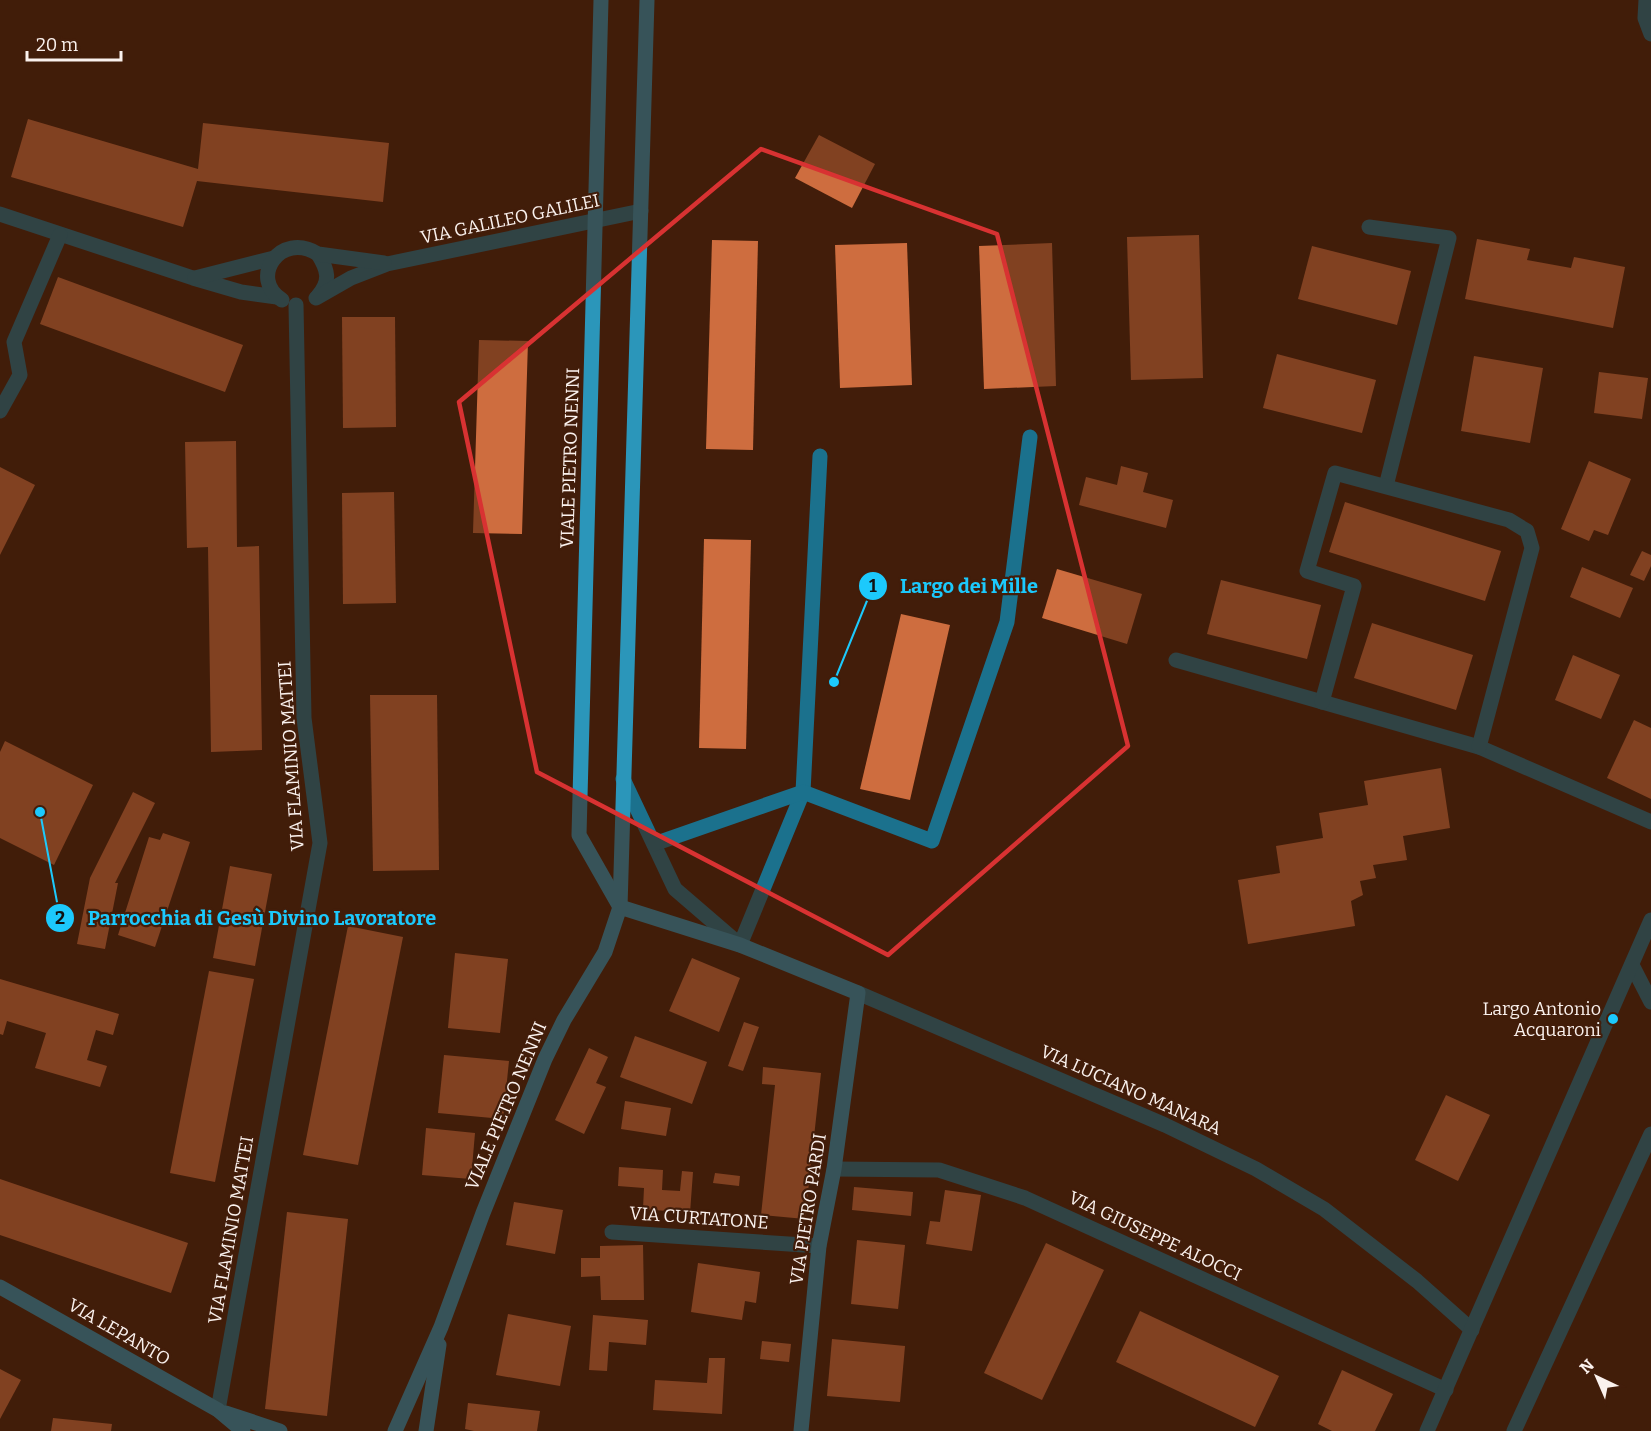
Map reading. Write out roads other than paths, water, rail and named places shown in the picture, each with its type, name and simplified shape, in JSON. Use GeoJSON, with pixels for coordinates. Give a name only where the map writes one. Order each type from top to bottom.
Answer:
{"type":"FeatureCollection","features":[{"type":"Feature","properties":{"kind":"street","name":"VIALE PIETRO NENNI"},"geometry":{"type":"LineString","coordinates":[[601,0],[579,835],[620,907]]}},
{"type":"Feature","properties":{"kind":"street","name":"VIALE PIETRO NENNI"},"geometry":{"type":"LineString","coordinates":[[395,1431],[441,1327],[483,1213],[545,1059],[564,1020],[605,952],[620,907],[647,0]]}},
{"type":"Feature","properties":{"kind":"street"},"geometry":{"type":"LineString","coordinates":[[1646,0],[1645,18],[1651,34]]}},
{"type":"Feature","properties":{"kind":"street","name":"VIA GALILEO GALILEI"},"geometry":{"type":"LineString","coordinates":[[316,298],[351,278],[387,264],[641,211]]}},
{"type":"Feature","properties":{"kind":"street"},"geometry":{"type":"LineString","coordinates":[[0,214],[193,278],[241,292],[277,297]]}},
{"type":"Feature","properties":{"kind":"street"},"geometry":{"type":"LineString","coordinates":[[1369,227],[1449,238],[1386,486]]}},
{"type":"Feature","properties":{"kind":"street"},"geometry":{"type":"LineString","coordinates":[[0,411],[20,375],[14,342],[60,235]]}},
{"type":"Feature","properties":{"kind":"street"},"geometry":{"type":"LineString","coordinates":[[294,246],[309,249],[318,254],[326,267],[327,277],[323,290],[316,298],[306,304],[296,305],[286,303],[277,297],[268,279],[269,267],[274,258],[284,249],[294,246]]}},
{"type":"Feature","properties":{"kind":"street","name":"VIA GALILEO GALILEI"},"geometry":{"type":"LineString","coordinates":[[318,254],[387,264]]}},
{"type":"Feature","properties":{"kind":"street"},"geometry":{"type":"LineString","coordinates":[[193,278],[274,258]]}},
{"type":"Feature","properties":{"kind":"street","name":"VIA FLAMINIO MATTEI"},"geometry":{"type":"LineString","coordinates":[[218,1410],[320,843],[304,718],[296,305]]}},
{"type":"Feature","properties":{"kind":"street"},"geometry":{"type":"LineString","coordinates":[[654,844],[803,792],[932,841],[1006,622],[1030,437]]}},
{"type":"Feature","properties":{"kind":"street"},"geometry":{"type":"LineString","coordinates":[[623,779],[675,889],[740,945],[803,792],[820,456]]}},
{"type":"Feature","properties":{"kind":"street"},"geometry":{"type":"LineString","coordinates":[[1322,702],[1354,586],[1307,571],[1335,473],[1509,520],[1527,531],[1532,548],[1479,747]]}},
{"type":"Feature","properties":{"kind":"street"},"geometry":{"type":"LineString","coordinates":[[1176,660],[1479,747],[1651,822]]}},
{"type":"Feature","properties":{"kind":"street","name":"VIA LUCIANO MANARA"},"geometry":{"type":"LineString","coordinates":[[620,907],[740,945],[858,993],[1165,1125],[1256,1168],[1324,1209],[1417,1281],[1472,1330]]}},
{"type":"Feature","properties":{"kind":"street"},"geometry":{"type":"LineString","coordinates":[[1427,1431],[1651,920]]}},
{"type":"Feature","properties":{"kind":"street"},"geometry":{"type":"LineString","coordinates":[[1632,965],[1651,1002]]}},
{"type":"Feature","properties":{"kind":"street","name":"VIA PIETRO PARDI"},"geometry":{"type":"LineString","coordinates":[[801,1431],[819,1246],[834,1169],[858,993]]}},
{"type":"Feature","properties":{"kind":"street"},"geometry":{"type":"LineString","coordinates":[[1514,1431],[1651,1134]]}},
{"type":"Feature","properties":{"kind":"street","name":"VIA GIUSEPPE ALOCCI"},"geometry":{"type":"LineString","coordinates":[[834,1169],[939,1170],[1025,1198],[1446,1390]]}},
{"type":"Feature","properties":{"kind":"street","name":"VIA CURTATONE"},"geometry":{"type":"LineString","coordinates":[[612,1232],[819,1246]]}},
{"type":"Feature","properties":{"kind":"street","name":"VIA LEPANTO"},"geometry":{"type":"LineString","coordinates":[[0,1287],[218,1410],[243,1431]]}},
{"type":"Feature","properties":{"kind":"street","name":"VIALE PIETRO NENNI"},"geometry":{"type":"LineString","coordinates":[[426,1431],[441,1327]]}},
{"type":"Feature","properties":{"kind":"street","name":"VIA LEPANTO"},"geometry":{"type":"LineString","coordinates":[[218,1410],[280,1431]]}},
{"type":"Feature","properties":{"kind":"place","name":"Largo dei Mille"},"geometry":{"type":"Point","coordinates":[834,682]}},
{"type":"Feature","properties":{"kind":"place","name":"Parrocchia di Gesù Divino Lavoratore"},"geometry":{"type":"Point","coordinates":[40,812]}},
{"type":"Feature","properties":{"kind":"place","name":"Largo Antonio Acquaroni"},"geometry":{"type":"Point","coordinates":[1613,1019]}}]}
